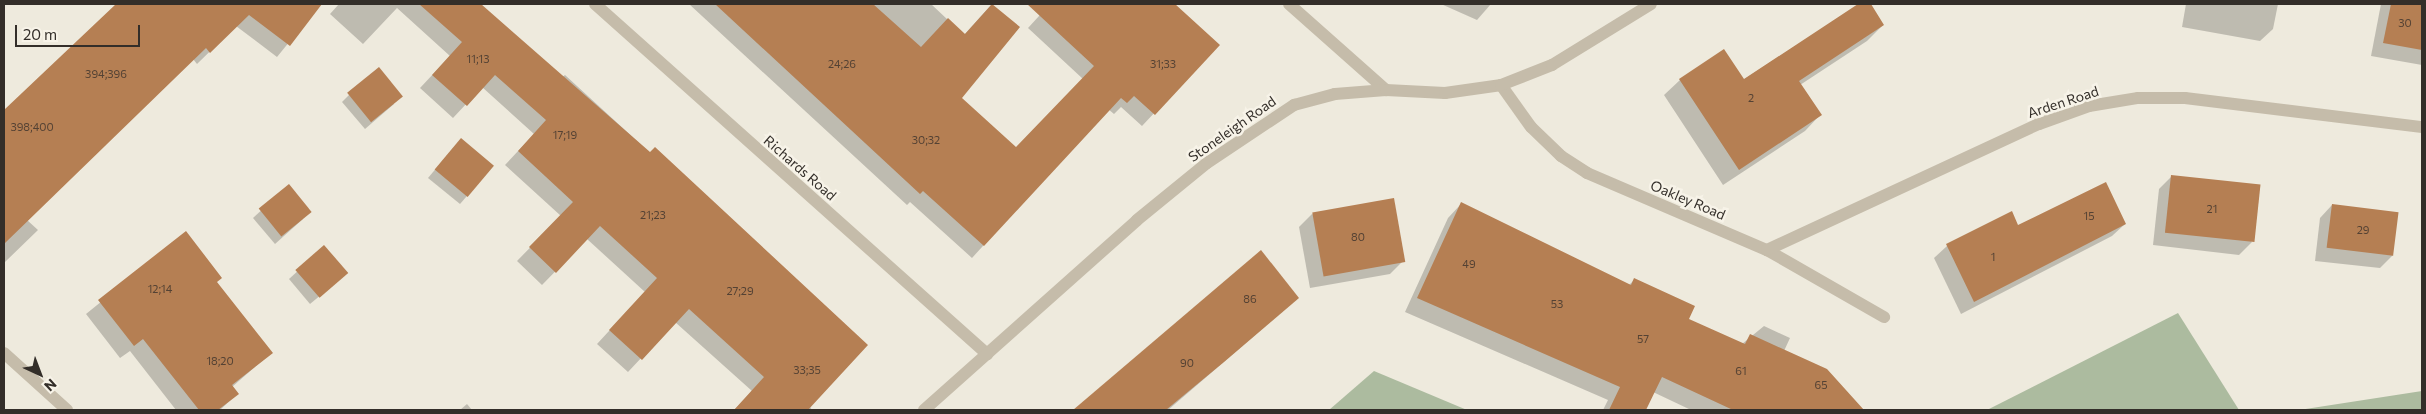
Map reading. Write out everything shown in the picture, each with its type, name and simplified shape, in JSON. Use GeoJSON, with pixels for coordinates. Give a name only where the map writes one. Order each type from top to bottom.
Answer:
{"type":"FeatureCollection","features":[{"type":"Feature","properties":{"kind":"street","name":"Richards Road"},"geometry":{"type":"LineString","coordinates":[[594,4],[987,354]]}},
{"type":"Feature","properties":{"kind":"street"},"geometry":{"type":"LineString","coordinates":[[1288,4],[1386,90]]}},
{"type":"Feature","properties":{"kind":"street","name":"Stoneleigh Road"},"geometry":{"type":"LineString","coordinates":[[924,410],[1137,220],[1253,129],[1294,106],[1336,94],[1386,90],[1445,93],[1501,85],[1582,48],[1651,4]]}},
{"type":"Feature","properties":{"kind":"street","name":"Oakley Road"},"geometry":{"type":"LineString","coordinates":[[1501,85],[1531,127],[1561,156],[1587,173],[1766,250],[1884,317]]}},
{"type":"Feature","properties":{"kind":"street","name":"Arden Road"},"geometry":{"type":"LineString","coordinates":[[1766,250],[2039,124],[2089,106],[2138,98],[2185,98],[2422,127]]}},
{"type":"Feature","properties":{"kind":"street"},"geometry":{"type":"LineString","coordinates":[[4,353],[68,410]]}},
{"type":"Feature","properties":{"kind":"green space"},"geometry":{"type":"Polygon","coordinates":[[[2178,313],[2239,410],[1987,410],[2178,313]]]}},
{"type":"Feature","properties":{"kind":"green space"},"geometry":{"type":"Polygon","coordinates":[[[1374,371],[1467,410],[1329,410],[1374,371]]]}},
{"type":"Feature","properties":{"kind":"green space"},"geometry":{"type":"Polygon","coordinates":[[[2422,391],[2422,410],[2299,410],[2422,391]]]}},
{"type":"Feature","properties":{"kind":"building"},"geometry":{"type":"Polygon","coordinates":[[[116,4],[322,4],[290,46],[249,15],[210,53],[206,48],[4,244],[4,110],[116,4]]]}},
{"type":"Feature","properties":{"kind":"building"},"geometry":{"type":"Polygon","coordinates":[[[419,4],[481,4],[650,152],[655,147],[868,345],[808,410],[734,410],[764,377],[689,309],[642,360],[609,330],[657,278],[600,226],[556,273],[529,247],[573,202],[518,151],[546,120],[495,75],[467,106],[432,75],[462,42],[419,4]]]}},
{"type":"Feature","properties":{"kind":"building"},"geometry":{"type":"Polygon","coordinates":[[[715,4],[873,4],[921,47],[948,18],[965,34],[992,4],[1020,27],[962,98],[1016,147],[1094,66],[1027,4],[1175,4],[1220,45],[1155,115],[1134,96],[1127,103],[1121,98],[984,246],[923,191],[920,194],[715,4]]]}},
{"type":"Feature","properties":{"kind":"building"},"geometry":{"type":"Polygon","coordinates":[[[1858,4],[1871,4],[1884,25],[1799,81],[1822,115],[1739,170],[1679,79],[1724,49],[1744,79],[1858,4]]]}},
{"type":"Feature","properties":{"kind":"building"},"geometry":{"type":"Polygon","coordinates":[[[2391,4],[2422,4],[2422,50],[2383,43],[2391,4]]]}},
{"type":"Feature","properties":{"kind":"building"},"geometry":{"type":"Polygon","coordinates":[[[379,67],[403,97],[371,122],[347,93],[379,67]]]}},
{"type":"Feature","properties":{"kind":"building"},"geometry":{"type":"Polygon","coordinates":[[[461,138],[494,166],[468,197],[435,169],[461,138]]]}},
{"type":"Feature","properties":{"kind":"building"},"geometry":{"type":"Polygon","coordinates":[[[2171,175],[2261,184],[2254,242],[2165,233],[2171,175]]]}},
{"type":"Feature","properties":{"kind":"building"},"geometry":{"type":"Polygon","coordinates":[[[2106,182],[2126,224],[1974,302],[1946,244],[2012,211],[2018,225],[2106,182]]]}},
{"type":"Feature","properties":{"kind":"building"},"geometry":{"type":"Polygon","coordinates":[[[289,184],[312,212],[281,237],[259,209],[289,184]]]}},
{"type":"Feature","properties":{"kind":"building"},"geometry":{"type":"Polygon","coordinates":[[[1394,198],[1405,262],[1324,276],[1312,212],[1394,198]]]}},
{"type":"Feature","properties":{"kind":"building"},"geometry":{"type":"Polygon","coordinates":[[[1461,202],[1631,285],[1634,278],[1695,306],[1689,319],[1745,344],[1750,334],[1827,369],[1864,410],[1733,410],[1662,377],[1646,410],[1609,410],[1620,387],[1417,298],[1461,202]]]}},
{"type":"Feature","properties":{"kind":"building"},"geometry":{"type":"Polygon","coordinates":[[[2332,204],[2399,212],[2393,256],[2327,248],[2332,204]]]}},
{"type":"Feature","properties":{"kind":"building"},"geometry":{"type":"Polygon","coordinates":[[[186,231],[222,278],[217,282],[273,353],[232,385],[239,394],[218,410],[199,410],[143,339],[134,346],[98,300],[186,231]]]}},
{"type":"Feature","properties":{"kind":"building"},"geometry":{"type":"Polygon","coordinates":[[[324,245],[348,273],[320,298],[295,270],[324,245]]]}},
{"type":"Feature","properties":{"kind":"building"},"geometry":{"type":"Polygon","coordinates":[[[1261,250],[1299,298],[1224,362],[1166,410],[1073,410],[1261,250]]]}}]}
